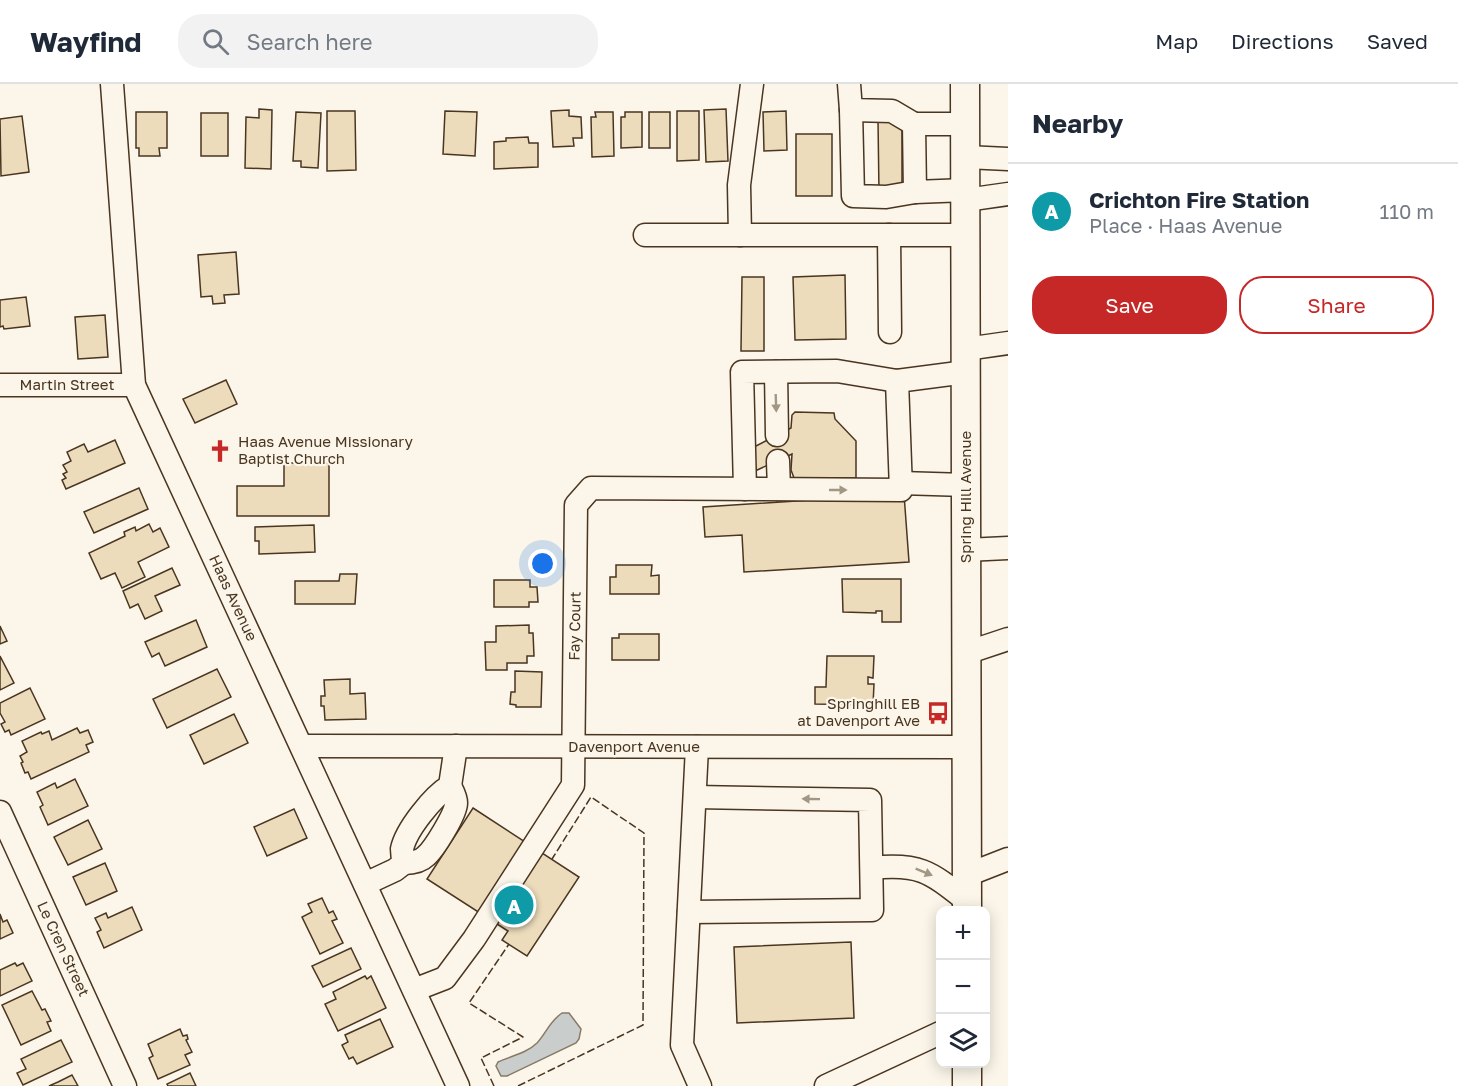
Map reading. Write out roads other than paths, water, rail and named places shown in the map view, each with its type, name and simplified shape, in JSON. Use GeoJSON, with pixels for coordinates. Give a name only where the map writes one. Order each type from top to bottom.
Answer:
{"type":"FeatureCollection","features":[{"type":"Feature","properties":{"kind":"main road","name":"Spring Hill Avenue"},"geometry":{"type":"LineString","coordinates":[[965,84],[967,896]]}},
{"type":"Feature","properties":{"kind":"main road"},"geometry":{"type":"LineString","coordinates":[[967,1068],[967,1086]]}},
{"type":"Feature","properties":{"kind":"street","name":"Haas Avenue"},"geometry":{"type":"LineString","coordinates":[[112,84],[134,385],[458,1086]]}},
{"type":"Feature","properties":{"kind":"street"},"geometry":{"type":"LineString","coordinates":[[740,235],[739,184],[752,84]]}},
{"type":"Feature","properties":{"kind":"street"},"geometry":{"type":"LineString","coordinates":[[849,84],[853,196],[886,197],[915,192],[966,195],[1008,194]]}},
{"type":"Feature","properties":{"kind":"street"},"geometry":{"type":"LineString","coordinates":[[850,110],[892,111],[915,124],[965,124]]}},
{"type":"Feature","properties":{"kind":"street"},"geometry":{"type":"LineString","coordinates":[[915,124],[915,192]]}},
{"type":"Feature","properties":{"kind":"street"},"geometry":{"type":"LineString","coordinates":[[966,157],[1008,159]]}},
{"type":"Feature","properties":{"kind":"street"},"geometry":{"type":"LineString","coordinates":[[645,235],[966,235]]}},
{"type":"Feature","properties":{"kind":"street"},"geometry":{"type":"LineString","coordinates":[[890,235],[890,332]]}},
{"type":"Feature","properties":{"kind":"street"},"geometry":{"type":"LineString","coordinates":[[897,381],[901,490],[745,489],[742,372],[837,371],[897,381],[966,360],[1008,343]]}},
{"type":"Feature","properties":{"kind":"street"},"geometry":{"type":"LineString","coordinates":[[776,372],[777,435]]}},
{"type":"Feature","properties":{"kind":"street","name":"Martin Street"},"geometry":{"type":"LineString","coordinates":[[0,385],[134,385]]}},
{"type":"Feature","properties":{"kind":"street"},"geometry":{"type":"LineString","coordinates":[[778,461],[779,489]]}},
{"type":"Feature","properties":{"kind":"street"},"geometry":{"type":"LineString","coordinates":[[900,483],[966,485]]}},
{"type":"Feature","properties":{"kind":"street","name":"Fay Court"},"geometry":{"type":"LineString","coordinates":[[414,990],[445,978],[474,939],[573,785],[576,505],[591,488],[745,489]]}},
{"type":"Feature","properties":{"kind":"street"},"geometry":{"type":"LineString","coordinates":[[966,550],[1008,548]]}},
{"type":"Feature","properties":{"kind":"street"},"geometry":{"type":"LineString","coordinates":[[966,653],[1008,639]]}},
{"type":"Feature","properties":{"kind":"street","name":"Davenport Avenue"},"geometry":{"type":"LineString","coordinates":[[302,746],[966,747]]}},
{"type":"Feature","properties":{"kind":"street"},"geometry":{"type":"LineString","coordinates":[[365,884],[395,870],[404,863],[402,850],[414,825],[432,799],[450,786],[456,746]]}},
{"type":"Feature","properties":{"kind":"street"},"geometry":{"type":"LineString","coordinates":[[697,747],[682,1045],[700,1086]]}},
{"type":"Feature","properties":{"kind":"street"},"geometry":{"type":"LineString","coordinates":[[689,912],[872,910],[870,800],[695,797]]}},
{"type":"Feature","properties":{"kind":"street","name":"Le Cren Street"},"geometry":{"type":"LineString","coordinates":[[0,812],[125,1086]]}},
{"type":"Feature","properties":{"kind":"street"},"geometry":{"type":"LineString","coordinates":[[872,868],[903,866],[920,869],[967,896],[1008,859]]}},
{"type":"Feature","properties":{"kind":"street"},"geometry":{"type":"LineString","coordinates":[[826,1086],[936,1035]]}},
{"type":"Feature","properties":{"kind":"place","name":"Haas Avenue Missionary Baptist Church"},"geometry":{"type":"Point","coordinates":[220,451]}},
{"type":"Feature","properties":{"kind":"place","name":"Springhill EB at Davenport Ave"},"geometry":{"type":"Point","coordinates":[938,713]}},
{"type":"Feature","properties":{"kind":"place","name":"Crichton Fire Station"},"geometry":{"type":"Point","coordinates":[514,905]}}]}
